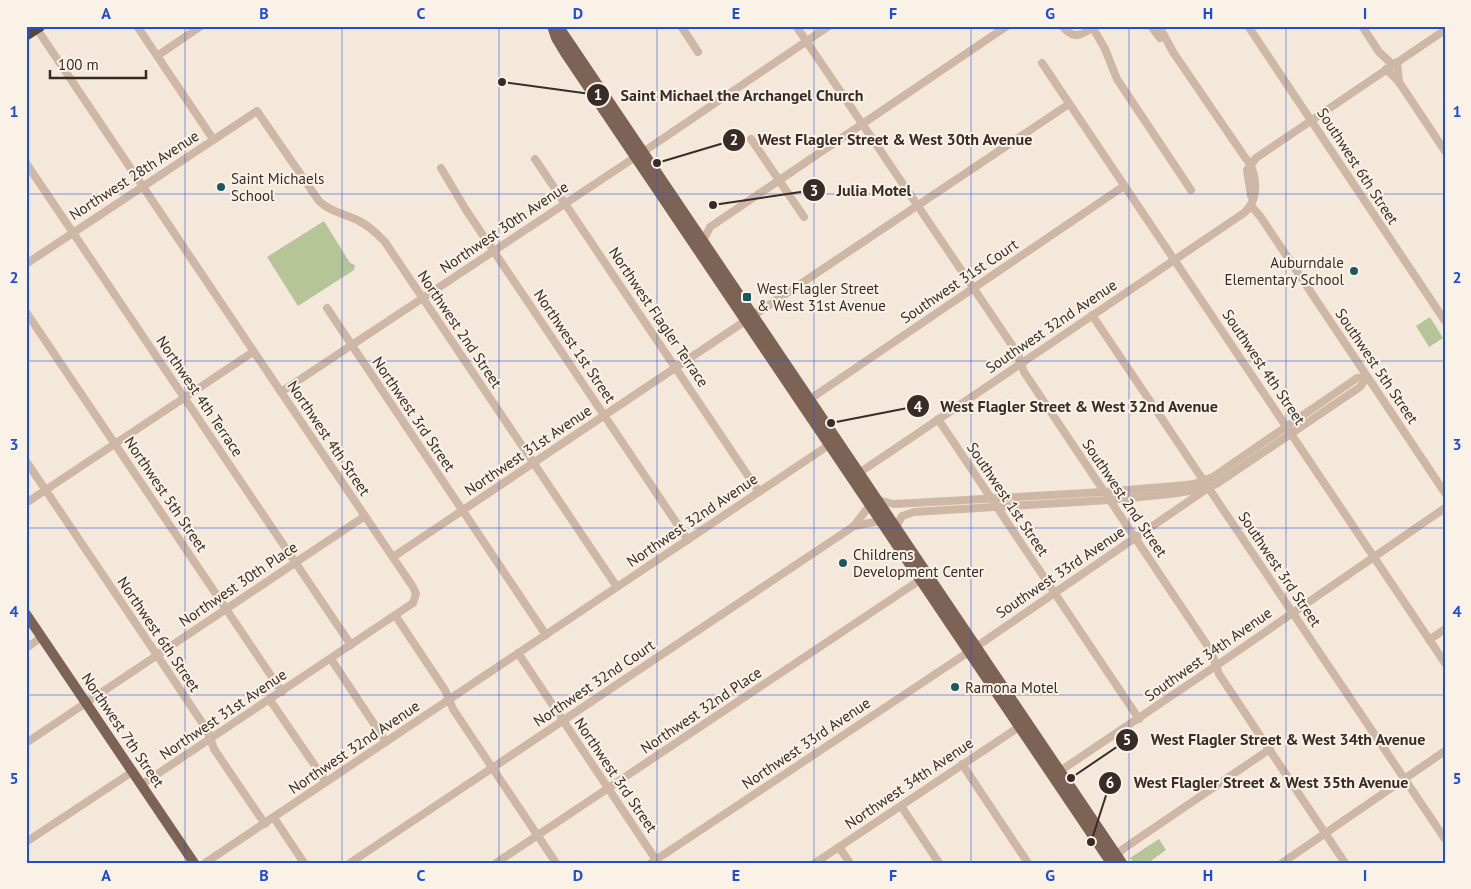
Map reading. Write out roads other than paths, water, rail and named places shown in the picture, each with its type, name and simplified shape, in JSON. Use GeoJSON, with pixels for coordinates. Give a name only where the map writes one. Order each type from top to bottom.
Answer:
{"type":"FeatureCollection","features":[{"type":"Feature","properties":{"kind":"main road"},"geometry":{"type":"LineString","coordinates":[[553,26],[556,38],[581,76],[703,241],[829,445],[858,487],[896,527],[1019,727],[1114,861]]}},
{"type":"Feature","properties":{"kind":"main road"},"geometry":{"type":"LineString","coordinates":[[553,26],[563,33],[598,85],[639,154],[750,319],[810,399],[859,473],[874,502],[880,521],[920,580],[972,648],[1060,771],[1114,861]]}},
{"type":"Feature","properties":{"kind":"main road"},"geometry":{"type":"LineString","coordinates":[[581,76],[598,85]]}},
{"type":"Feature","properties":{"kind":"main road"},"geometry":{"type":"LineString","coordinates":[[829,445],[833,434]]}},
{"type":"Feature","properties":{"kind":"main road"},"geometry":{"type":"LineString","coordinates":[[858,487],[859,473]]}},
{"type":"Feature","properties":{"kind":"main road","name":"Northwest 7th Street"},"geometry":{"type":"LineString","coordinates":[[26,614],[194,863]]}},
{"type":"Feature","properties":{"kind":"street"},"geometry":{"type":"LineString","coordinates":[[137,26],[213,139]]}},
{"type":"Feature","properties":{"kind":"street"},"geometry":{"type":"LineString","coordinates":[[157,56],[202,26]]}},
{"type":"Feature","properties":{"kind":"street"},"geometry":{"type":"LineString","coordinates":[[681,26],[698,52]]}},
{"type":"Feature","properties":{"kind":"street","name":"Southwest 2nd Street"},"geometry":{"type":"LineString","coordinates":[[796,26],[1018,354],[1024,372],[1212,652],[1219,674],[1345,863]]}},
{"type":"Feature","properties":{"kind":"street","name":"Northwest 30th Avenue"},"geometry":{"type":"LineString","coordinates":[[281,392],[829,26]]}},
{"type":"Feature","properties":{"kind":"street"},"geometry":{"type":"LineString","coordinates":[[695,229],[710,227],[1007,26]]}},
{"type":"Feature","properties":{"kind":"street"},"geometry":{"type":"LineString","coordinates":[[1062,26],[1068,33],[1076,36],[1084,34],[1094,27],[1117,79],[1191,190]]}},
{"type":"Feature","properties":{"kind":"street"},"geometry":{"type":"LineString","coordinates":[[1151,26],[1173,52]]}},
{"type":"Feature","properties":{"kind":"street"},"geometry":{"type":"LineString","coordinates":[[1159,26],[1173,52],[1251,164],[1256,195],[1252,202]]}},
{"type":"Feature","properties":{"kind":"street","name":"Southwest 6th Street"},"geometry":{"type":"LineString","coordinates":[[1248,26],[1444,319]]}},
{"type":"Feature","properties":{"kind":"street"},"geometry":{"type":"LineString","coordinates":[[1362,26],[1445,151]]}},
{"type":"Feature","properties":{"kind":"street","name":"Northwest 4th Street"},"geometry":{"type":"LineString","coordinates":[[34,29],[414,587],[416,594],[413,603],[395,615]]}},
{"type":"Feature","properties":{"kind":"street"},"geometry":{"type":"LineString","coordinates":[[1251,164],[1258,155],[1445,30]]}},
{"type":"Feature","properties":{"kind":"street"},"geometry":{"type":"LineString","coordinates":[[1379,52],[1400,82]]}},
{"type":"Feature","properties":{"kind":"street","name":"Southwest 4th Street"},"geometry":{"type":"LineString","coordinates":[[1042,63],[1445,663]]}},
{"type":"Feature","properties":{"kind":"street","name":"Northwest 31st Avenue"},"geometry":{"type":"LineString","coordinates":[[393,557],[1069,104]]}},
{"type":"Feature","properties":{"kind":"street","name":"Northwest 28th Avenue"},"geometry":{"type":"LineString","coordinates":[[26,264],[257,111]]}},
{"type":"Feature","properties":{"kind":"street","name":"Northwest 2nd Street"},"geometry":{"type":"LineString","coordinates":[[257,111],[319,201],[332,210],[361,222],[373,230],[389,248],[617,587]]}},
{"type":"Feature","properties":{"kind":"street"},"geometry":{"type":"LineString","coordinates":[[751,139],[804,217]]}},
{"type":"Feature","properties":{"kind":"street","name":"Northwest Flagler Terrace"},"geometry":{"type":"LineString","coordinates":[[535,159],[759,492]]}},
{"type":"Feature","properties":{"kind":"street","name":"Northwest 4th Terrace"},"geometry":{"type":"LineString","coordinates":[[26,163],[351,645]]}},
{"type":"Feature","properties":{"kind":"street","name":"Northwest 1st Street"},"geometry":{"type":"LineString","coordinates":[[441,168],[494,251],[688,540]]}},
{"type":"Feature","properties":{"kind":"street","name":"Southwest 31st Court"},"geometry":{"type":"LineString","coordinates":[[810,399],[1124,186]]}},
{"type":"Feature","properties":{"kind":"street","name":"Southwest 32nd Avenue"},"geometry":{"type":"LineString","coordinates":[[859,473],[1244,213],[1252,202]]}},
{"type":"Feature","properties":{"kind":"street","name":"Southwest 5th Street"},"geometry":{"type":"LineString","coordinates":[[1252,202],[1445,493]]}},
{"type":"Feature","properties":{"kind":"street"},"geometry":{"type":"LineString","coordinates":[[703,241],[710,227]]}},
{"type":"Feature","properties":{"kind":"street","name":"Northwest 3rd Street"},"geometry":{"type":"LineString","coordinates":[[327,308],[546,635]]}},
{"type":"Feature","properties":{"kind":"street","name":"Northwest 5th Street"},"geometry":{"type":"LineString","coordinates":[[26,312],[282,692]]}},
{"type":"Feature","properties":{"kind":"street","name":"Southwest 3rd Street"},"geometry":{"type":"LineString","coordinates":[[1092,315],[1445,839]]}},
{"type":"Feature","properties":{"kind":"street"},"geometry":{"type":"LineString","coordinates":[[26,504],[253,352]]}},
{"type":"Feature","properties":{"kind":"street","name":"Southwest 33rd Avenue"},"geometry":{"type":"LineString","coordinates":[[972,648],[1175,511],[1213,477],[1287,426],[1357,378],[1367,377]]}},
{"type":"Feature","properties":{"kind":"street","name":"Southwest 33rd Avenue"},"geometry":{"type":"LineString","coordinates":[[1206,485],[1292,434],[1362,386],[1367,377]]}},
{"type":"Feature","properties":{"kind":"street","name":"Southwest 1st Street"},"geometry":{"type":"LineString","coordinates":[[938,419],[1139,719]]}},
{"type":"Feature","properties":{"kind":"street","name":"Northwest 32nd Avenue"},"geometry":{"type":"LineString","coordinates":[[205,863],[829,445]]}},
{"type":"Feature","properties":{"kind":"street","name":"Northwest 6th Street"},"geometry":{"type":"LineString","coordinates":[[26,461],[157,655],[206,730],[214,749],[265,824]]}},
{"type":"Feature","properties":{"kind":"street"},"geometry":{"type":"LineString","coordinates":[[874,502],[896,504],[1206,485]]}},
{"type":"Feature","properties":{"kind":"street"},"geometry":{"type":"LineString","coordinates":[[896,527],[902,516],[908,512],[1109,500],[1170,494],[1206,485]]}},
{"type":"Feature","properties":{"kind":"street"},"geometry":{"type":"LineString","coordinates":[[1170,494],[1175,503],[1175,511]]}},
{"type":"Feature","properties":{"kind":"street","name":"Northwest 32nd Court"},"geometry":{"type":"LineString","coordinates":[[350,863],[854,526],[874,502]]}},
{"type":"Feature","properties":{"kind":"street","name":"Southwest 34th Avenue"},"geometry":{"type":"LineString","coordinates":[[1060,771],[1139,719],[1445,508]]}},
{"type":"Feature","properties":{"kind":"street","name":"Northwest 30th Place"},"geometry":{"type":"LineString","coordinates":[[26,742],[365,516]]}},
{"type":"Feature","properties":{"kind":"street","name":"Northwest 32nd Court"},"geometry":{"type":"LineString","coordinates":[[854,526],[880,521]]}},
{"type":"Feature","properties":{"kind":"street","name":"Northwest 32nd Place"},"geometry":{"type":"LineString","coordinates":[[496,863],[920,580]]}},
{"type":"Feature","properties":{"kind":"street"},"geometry":{"type":"LineString","coordinates":[[395,615],[445,690],[453,709],[556,863]]}},
{"type":"Feature","properties":{"kind":"street","name":"Northwest 31st Avenue"},"geometry":{"type":"LineString","coordinates":[[141,785],[395,615]]}},
{"type":"Feature","properties":{"kind":"street"},"geometry":{"type":"LineString","coordinates":[[1429,640],[1445,629]]}},
{"type":"Feature","properties":{"kind":"street"},"geometry":{"type":"LineString","coordinates":[[26,648],[42,637]]}},
{"type":"Feature","properties":{"kind":"street","name":"Northwest 33rd Avenue"},"geometry":{"type":"LineString","coordinates":[[655,862],[972,648]]}},
{"type":"Feature","properties":{"kind":"street","name":"Northwest 3rd Street"},"geometry":{"type":"LineString","coordinates":[[518,653],[655,862]]}},
{"type":"Feature","properties":{"kind":"street"},"geometry":{"type":"LineString","coordinates":[[331,659],[386,742]]}},
{"type":"Feature","properties":{"kind":"street"},"geometry":{"type":"LineString","coordinates":[[270,700],[326,782]]}},
{"type":"Feature","properties":{"kind":"street","name":"Northwest 34th Avenue"},"geometry":{"type":"LineString","coordinates":[[815,863],[1019,727]]}},
{"type":"Feature","properties":{"kind":"street"},"geometry":{"type":"LineString","coordinates":[[1114,861],[1270,749]]}},
{"type":"Feature","properties":{"kind":"street"},"geometry":{"type":"LineString","coordinates":[[1282,863],[1445,751]]}},
{"type":"Feature","properties":{"kind":"street"},"geometry":{"type":"LineString","coordinates":[[962,764],[1028,863]]}},
{"type":"Feature","properties":{"kind":"street"},"geometry":{"type":"LineString","coordinates":[[26,842],[132,772]]}},
{"type":"Feature","properties":{"kind":"street"},"geometry":{"type":"LineString","coordinates":[[901,806],[939,863]]}},
{"type":"Feature","properties":{"kind":"street"},"geometry":{"type":"LineString","coordinates":[[274,818],[304,863]]}},
{"type":"Feature","properties":{"kind":"street"},"geometry":{"type":"LineString","coordinates":[[839,847],[850,863]]}},
{"type":"Feature","properties":{"kind":"place","name":"Saint Michael the Archangel Church"},"geometry":{"type":"Point","coordinates":[502,82]}},
{"type":"Feature","properties":{"kind":"place","name":"West Flagler Street & West 30th Avenue"},"geometry":{"type":"Point","coordinates":[657,163]}},
{"type":"Feature","properties":{"kind":"place","name":"Saint Michaels School"},"geometry":{"type":"Point","coordinates":[221,187]}},
{"type":"Feature","properties":{"kind":"place","name":"Julia Motel"},"geometry":{"type":"Point","coordinates":[713,205]}},
{"type":"Feature","properties":{"kind":"place","name":"Auburndale Elementary School"},"geometry":{"type":"Point","coordinates":[1354,271]}},
{"type":"Feature","properties":{"kind":"place","name":"West Flagler Street & West 31st Avenue"},"geometry":{"type":"Point","coordinates":[747,297]}},
{"type":"Feature","properties":{"kind":"place","name":"West Flagler Street & West 32nd Avenue"},"geometry":{"type":"Point","coordinates":[831,423]}},
{"type":"Feature","properties":{"kind":"place","name":"Childrens Development Center"},"geometry":{"type":"Point","coordinates":[843,563]}},
{"type":"Feature","properties":{"kind":"place","name":"Ramona Motel"},"geometry":{"type":"Point","coordinates":[955,687]}},
{"type":"Feature","properties":{"kind":"place","name":"West Flagler Street & West 34th Avenue"},"geometry":{"type":"Point","coordinates":[1071,778]}},
{"type":"Feature","properties":{"kind":"place","name":"West Flagler Street & West 35th Avenue"},"geometry":{"type":"Point","coordinates":[1091,842]}}]}
